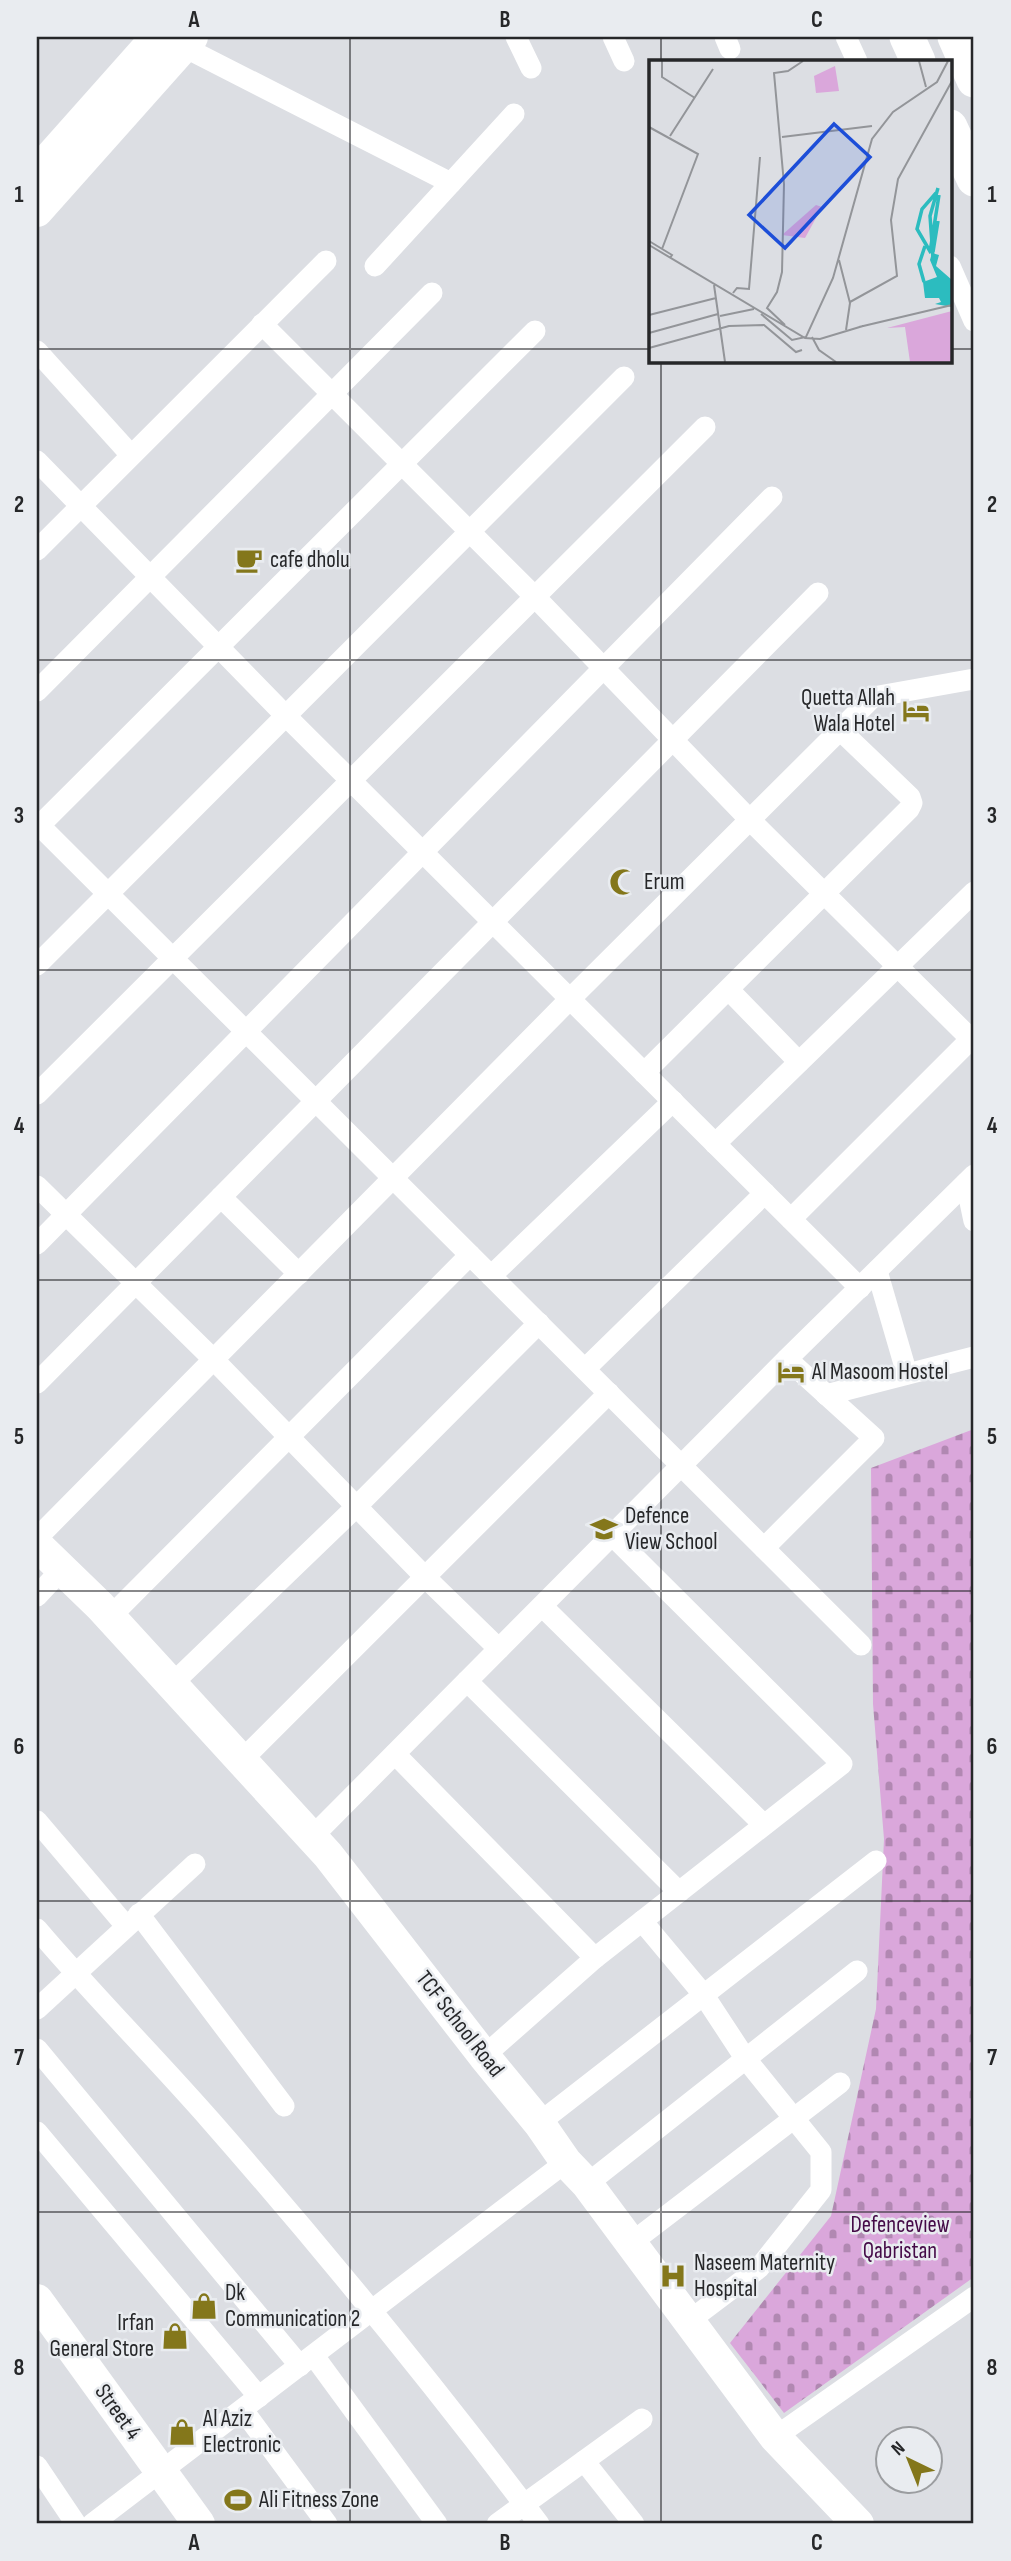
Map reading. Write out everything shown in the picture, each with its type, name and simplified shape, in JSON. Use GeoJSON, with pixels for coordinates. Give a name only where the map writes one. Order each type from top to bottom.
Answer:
{"type":"FeatureCollection","features":[{"type":"Feature","properties":{"kind":"main road"},"geometry":{"type":"LineString","coordinates":[[907,37],[918,60]]}},
{"type":"Feature","properties":{"kind":"main road"},"geometry":{"type":"LineString","coordinates":[[955,37],[974,80]]}},
{"type":"Feature","properties":{"kind":"main road"},"geometry":{"type":"LineString","coordinates":[[951,130],[974,179]]}},
{"type":"Feature","properties":{"kind":"street"},"geometry":{"type":"LineString","coordinates":[[516,37],[531,68]]}},
{"type":"Feature","properties":{"kind":"street"},"geometry":{"type":"LineString","coordinates":[[612,37],[624,61]]}},
{"type":"Feature","properties":{"kind":"street"},"geometry":{"type":"LineString","coordinates":[[846,37],[857,60]]}},
{"type":"Feature","properties":{"kind":"street"},"geometry":{"type":"LineString","coordinates":[[37,172],[178,40]]}},
{"type":"Feature","properties":{"kind":"street"},"geometry":{"type":"LineString","coordinates":[[178,40],[451,183]]}},
{"type":"Feature","properties":{"kind":"street"},"geometry":{"type":"LineString","coordinates":[[37,211],[178,40]]}},
{"type":"Feature","properties":{"kind":"street"},"geometry":{"type":"LineString","coordinates":[[375,266],[514,114]]}},
{"type":"Feature","properties":{"kind":"street"},"geometry":{"type":"LineString","coordinates":[[37,550],[130,454],[326,261]]}},
{"type":"Feature","properties":{"kind":"street"},"geometry":{"type":"LineString","coordinates":[[951,269],[974,320]]}},
{"type":"Feature","properties":{"kind":"street"},"geometry":{"type":"LineString","coordinates":[[37,691],[432,293]]}},
{"type":"Feature","properties":{"kind":"street"},"geometry":{"type":"LineString","coordinates":[[262,324],[604,667],[750,820],[973,1039],[791,1219]]}},
{"type":"Feature","properties":{"kind":"street"},"geometry":{"type":"LineString","coordinates":[[535,331],[38,826],[861,1644]]}},
{"type":"Feature","properties":{"kind":"street"},"geometry":{"type":"LineString","coordinates":[[37,351],[130,454]]}},
{"type":"Feature","properties":{"kind":"street"},"geometry":{"type":"LineString","coordinates":[[37,965],[624,377]]}},
{"type":"Feature","properties":{"kind":"street"},"geometry":{"type":"LineString","coordinates":[[37,1094],[705,427]]}},
{"type":"Feature","properties":{"kind":"street"},"geometry":{"type":"LineString","coordinates":[[37,461],[286,716],[860,1288]]}},
{"type":"Feature","properties":{"kind":"street"},"geometry":{"type":"LineString","coordinates":[[37,1244],[772,497]]}},
{"type":"Feature","properties":{"kind":"street"},"geometry":{"type":"LineString","coordinates":[[37,1383],[818,593]]}},
{"type":"Feature","properties":{"kind":"street"},"geometry":{"type":"LineString","coordinates":[[37,1538],[873,697],[974,679]]}},
{"type":"Feature","properties":{"kind":"street"},"geometry":{"type":"LineString","coordinates":[[644,1073],[909,810],[912,803],[910,797],[839,729]]}},
{"type":"Feature","properties":{"kind":"street"},"geometry":{"type":"LineString","coordinates":[[715,1144],[974,892]]}},
{"type":"Feature","properties":{"kind":"street"},"geometry":{"type":"LineString","coordinates":[[729,990],[799,1062]]}},
{"type":"Feature","properties":{"kind":"street"},"geometry":{"type":"LineString","coordinates":[[491,1276],[673,1101]]}},
{"type":"Feature","properties":{"kind":"street"},"geometry":{"type":"LineString","coordinates":[[970,1179],[974,1221]]}},
{"type":"Feature","properties":{"kind":"street"},"geometry":{"type":"LineString","coordinates":[[312,1837],[787,1359],[970,1179]]}},
{"type":"Feature","properties":{"kind":"street"},"geometry":{"type":"LineString","coordinates":[[37,1186],[214,1360],[426,1578],[499,1649]]}},
{"type":"Feature","properties":{"kind":"street"},"geometry":{"type":"LineString","coordinates":[[585,1369],[765,1193]]}},
{"type":"Feature","properties":{"kind":"street"},"geometry":{"type":"LineString","coordinates":[[221,1197],[299,1274]]}},
{"type":"Feature","properties":{"kind":"street"},"geometry":{"type":"LineString","coordinates":[[110,1617],[470,1255]]}},
{"type":"Feature","properties":{"kind":"street"},"geometry":{"type":"LineString","coordinates":[[877,1270],[907,1374]]}},
{"type":"Feature","properties":{"kind":"street"},"geometry":{"type":"LineString","coordinates":[[172,1684],[356,1506],[538,1323]]}},
{"type":"Feature","properties":{"kind":"street"},"geometry":{"type":"LineString","coordinates":[[826,1395],[974,1357]]}},
{"type":"Feature","properties":{"kind":"street"},"geometry":{"type":"LineString","coordinates":[[764,1548],[874,1438],[787,1359]]}},
{"type":"Feature","properties":{"kind":"street"},"geometry":{"type":"LineString","coordinates":[[243,1760],[609,1393]]}},
{"type":"Feature","properties":{"kind":"street"},"geometry":{"type":"LineString","coordinates":[[484,2056],[595,1958],[842,1764],[612,1535]]}},
{"type":"Feature","properties":{"kind":"street","name":"TCF School Road"},"geometry":{"type":"LineString","coordinates":[[37,1545],[47,1585],[110,1617],[312,1837],[539,2123],[570,2172],[632,2243],[775,2437],[858,2524]]}},
{"type":"Feature","properties":{"kind":"street"},"geometry":{"type":"LineString","coordinates":[[542,1606],[764,1825]]}},
{"type":"Feature","properties":{"kind":"street"},"geometry":{"type":"LineString","coordinates":[[467,1681],[679,1892]]}},
{"type":"Feature","properties":{"kind":"street"},"geometry":{"type":"LineString","coordinates":[[395,1754],[595,1958]]}},
{"type":"Feature","properties":{"kind":"street"},"geometry":{"type":"LineString","coordinates":[[37,1821],[132,1920],[284,2106]]}},
{"type":"Feature","properties":{"kind":"street"},"geometry":{"type":"LineString","coordinates":[[539,2123],[876,1861]]}},
{"type":"Feature","properties":{"kind":"street"},"geometry":{"type":"LineString","coordinates":[[37,2009],[195,1864]]}},
{"type":"Feature","properties":{"kind":"street"},"geometry":{"type":"LineString","coordinates":[[642,1921],[703,1994],[745,2058],[821,2152],[821,2190],[760,2268],[689,2321]]}},
{"type":"Feature","properties":{"kind":"street"},"geometry":{"type":"LineString","coordinates":[[37,1929],[211,2121],[372,2312],[539,2524]]}},
{"type":"Feature","properties":{"kind":"street"},"geometry":{"type":"LineString","coordinates":[[92,2524],[497,2215],[570,2172],[745,2058],[857,1971]]}},
{"type":"Feature","properties":{"kind":"street"},"geometry":{"type":"LineString","coordinates":[[37,2049],[307,2361],[437,2524]]}},
{"type":"Feature","properties":{"kind":"street"},"geometry":{"type":"LineString","coordinates":[[632,2243],[841,2083]]}},
{"type":"Feature","properties":{"kind":"street"},"geometry":{"type":"LineString","coordinates":[[37,2132],[251,2403],[327,2524]]}},
{"type":"Feature","properties":{"kind":"street"},"geometry":{"type":"LineString","coordinates":[[775,2437],[974,2297]]}},
{"type":"Feature","properties":{"kind":"street","name":"Street 4"},"geometry":{"type":"LineString","coordinates":[[37,2300],[199,2524]]}},
{"type":"Feature","properties":{"kind":"street"},"geometry":{"type":"LineString","coordinates":[[497,2524],[642,2419]]}},
{"type":"Feature","properties":{"kind":"street"},"geometry":{"type":"LineString","coordinates":[[584,2461],[634,2524]]}},
{"type":"Feature","properties":{"kind":"street"},"geometry":{"type":"LineString","coordinates":[[37,2466],[76,2524]]}},
{"type":"Feature","properties":{"kind":"green space","name":"Defenceview Qabristan"},"geometry":{"type":"Polygon","coordinates":[[[974,1429],[974,2277],[784,2413],[730,2343],[831,2216],[876,2009],[884,1839],[873,1704],[871,1468],[974,1429]]]}},
{"type":"Feature","properties":{"kind":"place","name":"cafe dholu"},"geometry":{"type":"Point","coordinates":[249,560]}},
{"type":"Feature","properties":{"kind":"place","name":"Quetta Allah Wala Hotel"},"geometry":{"type":"Point","coordinates":[916,711]}},
{"type":"Feature","properties":{"kind":"place","name":"Erum"},"geometry":{"type":"Point","coordinates":[623,882]}},
{"type":"Feature","properties":{"kind":"place","name":"Al Masoom Hostel"},"geometry":{"type":"Point","coordinates":[791,1372]}},
{"type":"Feature","properties":{"kind":"place","name":"Defence View School"},"geometry":{"type":"Point","coordinates":[604,1529]}},
{"type":"Feature","properties":{"kind":"place","name":"Naseem Maternity Hospital"},"geometry":{"type":"Point","coordinates":[673,2276]}},
{"type":"Feature","properties":{"kind":"place","name":"Dk Communication 2"},"geometry":{"type":"Point","coordinates":[204,2306]}},
{"type":"Feature","properties":{"kind":"place","name":"Irfan General Store"},"geometry":{"type":"Point","coordinates":[175,2336]}},
{"type":"Feature","properties":{"kind":"place","name":"Al Aziz Electronic"},"geometry":{"type":"Point","coordinates":[182,2432]}},
{"type":"Feature","properties":{"kind":"place","name":"Ali Fitness Zone"},"geometry":{"type":"Point","coordinates":[238,2500]}}]}
